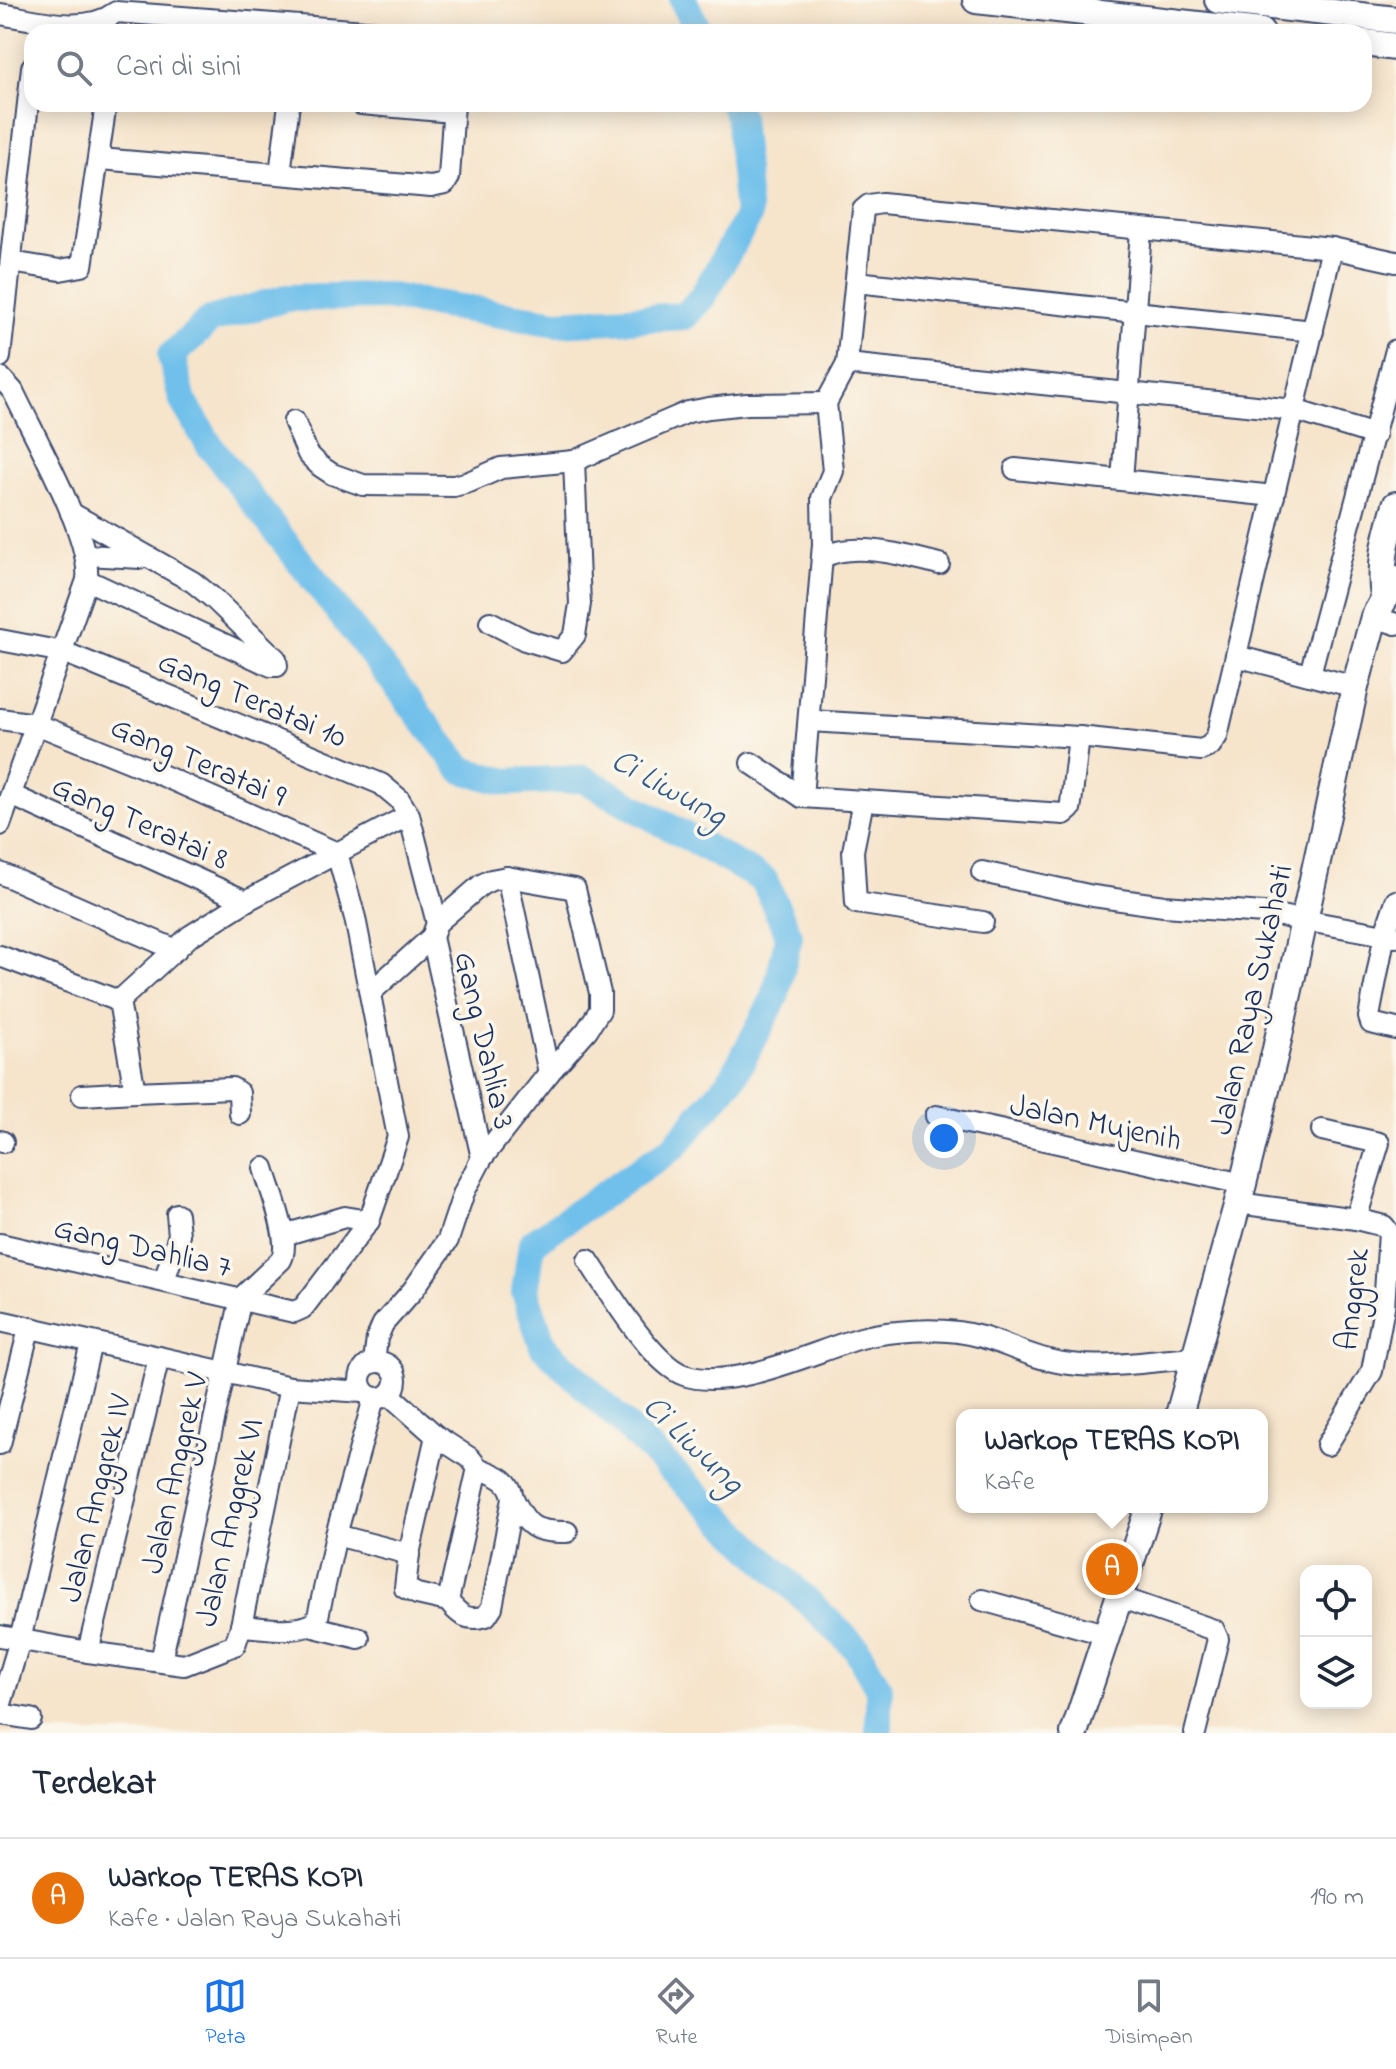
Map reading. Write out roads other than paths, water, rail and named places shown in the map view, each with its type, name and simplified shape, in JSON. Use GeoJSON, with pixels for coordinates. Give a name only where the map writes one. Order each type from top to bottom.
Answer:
{"type":"FeatureCollection","features":[{"type":"Feature","properties":{"kind":"main road"},"geometry":{"type":"LineString","coordinates":[[976,0],[1190,24]]}},
{"type":"Feature","properties":{"kind":"main road"},"geometry":{"type":"LineString","coordinates":[[1218,0],[1396,20]]}},
{"type":"Feature","properties":{"kind":"main road"},"geometry":{"type":"LineString","coordinates":[[1372,44],[1396,47]]}},
{"type":"Feature","properties":{"kind":"main road","name":"Jalan Raya Sukahati"},"geometry":{"type":"LineString","coordinates":[[1181,1409],[1241,1194],[1355,687],[1388,604],[1381,576],[1383,554],[1395,512]]}},
{"type":"Feature","properties":{"kind":"main road"},"geometry":{"type":"LineString","coordinates":[[1074,1733],[1147,1513]]}},
{"type":"Feature","properties":{"kind":"street"},"geometry":{"type":"LineString","coordinates":[[0,14],[30,24]]}},
{"type":"Feature","properties":{"kind":"street"},"geometry":{"type":"LineString","coordinates":[[91,24],[106,20],[168,24]]}},
{"type":"Feature","properties":{"kind":"street"},"geometry":{"type":"LineString","coordinates":[[0,357],[27,112]]}},
{"type":"Feature","properties":{"kind":"street"},"geometry":{"type":"LineString","coordinates":[[11,262],[60,270],[82,266],[105,112]]}},
{"type":"Feature","properties":{"kind":"street"},"geometry":{"type":"LineString","coordinates":[[280,173],[288,112]]}},
{"type":"Feature","properties":{"kind":"street"},"geometry":{"type":"LineString","coordinates":[[100,159],[431,187],[445,184],[449,177],[454,112]]}},
{"type":"Feature","properties":{"kind":"street"},"geometry":{"type":"LineString","coordinates":[[802,797],[822,558],[822,498],[833,471],[826,403],[847,364],[863,210],[869,205],[882,203],[1332,248],[1396,262]]}},
{"type":"Feature","properties":{"kind":"street"},"geometry":{"type":"LineString","coordinates":[[1122,480],[1141,231]]}},
{"type":"Feature","properties":{"kind":"street"},"geometry":{"type":"LineString","coordinates":[[810,721],[1079,737],[1201,750],[1210,746],[1217,736],[1332,248]]}},
{"type":"Feature","properties":{"kind":"street"},"geometry":{"type":"LineString","coordinates":[[856,282],[1313,331]]}},
{"type":"Feature","properties":{"kind":"street"},"geometry":{"type":"LineString","coordinates":[[1310,674],[1396,350]]}},
{"type":"Feature","properties":{"kind":"street"},"geometry":{"type":"LineString","coordinates":[[847,364],[1294,410],[1375,435]]}},
{"type":"Feature","properties":{"kind":"street"},"geometry":{"type":"LineString","coordinates":[[0,377],[13,391],[71,513],[86,555],[87,580],[63,652],[9,788],[0,825]]}},
{"type":"Feature","properties":{"kind":"street"},"geometry":{"type":"LineString","coordinates":[[294,421],[308,454],[320,466],[363,485],[454,486],[501,468],[574,461],[688,412],[747,404],[826,403]]}},
{"type":"Feature","properties":{"kind":"street"},"geometry":{"type":"LineString","coordinates":[[490,622],[525,640],[562,651],[575,635],[580,604],[574,461]]}},
{"type":"Feature","properties":{"kind":"street"},"geometry":{"type":"LineString","coordinates":[[1015,469],[1274,496]]}},
{"type":"Feature","properties":{"kind":"street"},"geometry":{"type":"LineString","coordinates":[[71,513],[193,582],[276,659],[277,666],[271,666],[87,580]]}},
{"type":"Feature","properties":{"kind":"street"},"geometry":{"type":"LineString","coordinates":[[822,558],[840,551],[867,551],[939,564]]}},
{"type":"Feature","properties":{"kind":"street"},"geometry":{"type":"LineString","coordinates":[[86,555],[112,554],[153,559]]}},
{"type":"Feature","properties":{"kind":"street","name":"Gang Teratai 10"},"geometry":{"type":"LineString","coordinates":[[0,640],[63,652],[381,784],[399,799],[409,815]]}},
{"type":"Feature","properties":{"kind":"street"},"geometry":{"type":"LineString","coordinates":[[1236,656],[1355,687]]}},
{"type":"Feature","properties":{"kind":"street","name":"Gang Teratai 9"},"geometry":{"type":"LineString","coordinates":[[0,719],[36,724],[157,773],[337,853]]}},
{"type":"Feature","properties":{"kind":"street"},"geometry":{"type":"LineString","coordinates":[[751,763],[802,797],[1064,814],[1070,809],[1079,737]]}},
{"type":"Feature","properties":{"kind":"street","name":"Gang Teratai 8"},"geometry":{"type":"LineString","coordinates":[[9,788],[246,901]]}},
{"type":"Feature","properties":{"kind":"street"},"geometry":{"type":"LineString","coordinates":[[863,801],[853,851],[857,905],[983,922]]}},
{"type":"Feature","properties":{"kind":"street"},"geometry":{"type":"LineString","coordinates":[[119,1001],[190,936],[246,901],[409,815]]}},
{"type":"Feature","properties":{"kind":"street","name":"Gang Dahlia 3"},"geometry":{"type":"LineString","coordinates":[[409,815],[482,1158]]}},
{"type":"Feature","properties":{"kind":"street"},"geometry":{"type":"LineString","coordinates":[[241,1298],[298,1312],[303,1308],[369,1221],[398,1137],[349,893],[337,853]]}},
{"type":"Feature","properties":{"kind":"street"},"geometry":{"type":"LineString","coordinates":[[982,872],[1093,896],[1164,906],[1264,913],[1390,935]]}},
{"type":"Feature","properties":{"kind":"street"},"geometry":{"type":"LineString","coordinates":[[0,873],[176,950]]}},
{"type":"Feature","properties":{"kind":"street"},"geometry":{"type":"LineString","coordinates":[[370,993],[481,885],[507,877],[575,889],[600,993],[600,1010],[593,1020],[482,1158],[464,1192],[448,1240],[413,1290],[383,1324],[377,1338],[374,1362]]}},
{"type":"Feature","properties":{"kind":"street"},"geometry":{"type":"LineString","coordinates":[[507,877],[549,1073]]}},
{"type":"Feature","properties":{"kind":"street"},"geometry":{"type":"LineString","coordinates":[[1396,901],[1369,1020],[1396,1029]]}},
{"type":"Feature","properties":{"kind":"street"},"geometry":{"type":"LineString","coordinates":[[0,956],[119,1001]]}},
{"type":"Feature","properties":{"kind":"street"},"geometry":{"type":"LineString","coordinates":[[119,1001],[135,1092]]}},
{"type":"Feature","properties":{"kind":"street"},"geometry":{"type":"LineString","coordinates":[[82,1095],[232,1088],[239,1093],[240,1114]]}},
{"type":"Feature","properties":{"kind":"street","name":"Jalan Mujenih"},"geometry":{"type":"LineString","coordinates":[[936,1116],[1241,1194]]}},
{"type":"Feature","properties":{"kind":"street","name":"Anggrek"},"geometry":{"type":"LineString","coordinates":[[1322,1130],[1387,1145],[1356,1219]]}},
{"type":"Feature","properties":{"kind":"street"},"geometry":{"type":"LineString","coordinates":[[264,1168],[284,1235],[345,1217],[369,1221]]}},
{"type":"Feature","properties":{"kind":"street","name":"Anggrek"},"geometry":{"type":"LineString","coordinates":[[1241,1194],[1384,1226],[1389,1233],[1390,1308],[1372,1371],[1327,1445]]}},
{"type":"Feature","properties":{"kind":"street"},"geometry":{"type":"LineString","coordinates":[[164,1281],[179,1235],[177,1214]]}},
{"type":"Feature","properties":{"kind":"street","name":"Gang Dahlia 7"},"geometry":{"type":"LineString","coordinates":[[0,1244],[241,1298],[281,1260],[286,1252],[284,1235]]}},
{"type":"Feature","properties":{"kind":"street"},"geometry":{"type":"LineString","coordinates":[[588,1260],[639,1334],[679,1374],[693,1378],[723,1377],[779,1367],[863,1337],[933,1329],[978,1336],[1065,1364],[1197,1358]]}},
{"type":"Feature","properties":{"kind":"street","name":"Jalan Anggrek V"},"geometry":{"type":"LineString","coordinates":[[161,1661],[227,1373],[241,1298]]}},
{"type":"Feature","properties":{"kind":"street"},"geometry":{"type":"LineString","coordinates":[[0,1321],[290,1387],[376,1395],[397,1383],[395,1372],[386,1364],[374,1362],[361,1374],[376,1395],[470,1458],[478,1468],[505,1479],[512,1488],[513,1498],[492,1607],[486,1616],[468,1619],[457,1613],[448,1601],[405,1588],[409,1554],[436,1436]]}},
{"type":"Feature","properties":{"kind":"street"},"geometry":{"type":"LineString","coordinates":[[0,1444],[29,1329]]}},
{"type":"Feature","properties":{"kind":"street"},"geometry":{"type":"LineString","coordinates":[[0,1707],[10,1638],[91,1343]]}},
{"type":"Feature","properties":{"kind":"street","name":"Jalan Anggrek IV"},"geometry":{"type":"LineString","coordinates":[[88,1652],[159,1357]]}},
{"type":"Feature","properties":{"kind":"street","name":"Jalan Anggrek VI"},"geometry":{"type":"LineString","coordinates":[[10,1638],[186,1665],[233,1645],[241,1626],[290,1387]]}},
{"type":"Feature","properties":{"kind":"street"},"geometry":{"type":"LineString","coordinates":[[315,1620],[376,1395]]}},
{"type":"Feature","properties":{"kind":"street"},"geometry":{"type":"LineString","coordinates":[[448,1601],[478,1468]]}},
{"type":"Feature","properties":{"kind":"street"},"geometry":{"type":"LineString","coordinates":[[513,1498],[531,1527],[542,1532],[567,1532]]}},
{"type":"Feature","properties":{"kind":"street"},"geometry":{"type":"LineString","coordinates":[[336,1535],[409,1554]]}},
{"type":"Feature","properties":{"kind":"street"},"geometry":{"type":"LineString","coordinates":[[1119,1597],[1214,1630],[1218,1639],[1195,1733]]}},
{"type":"Feature","properties":{"kind":"street"},"geometry":{"type":"LineString","coordinates":[[982,1600],[1108,1635]]}},
{"type":"Feature","properties":{"kind":"street"},"geometry":{"type":"LineString","coordinates":[[241,1626],[315,1620],[359,1638]]}},
{"type":"Feature","properties":{"kind":"street"},"geometry":{"type":"LineString","coordinates":[[0,1714],[31,1719]]}},
{"type":"Feature","properties":{"kind":"waterway","name":"Ci Liwung"},"geometry":{"type":"LineString","coordinates":[[683,0],[695,24]]}},
{"type":"Feature","properties":{"kind":"waterway","name":"Ci Liwung"},"geometry":{"type":"LineString","coordinates":[[737,112],[748,217],[703,296],[685,316],[557,323],[385,296],[286,298],[210,320],[171,356],[183,401],[210,446],[462,770],[507,782],[584,779],[764,880],[789,936],[775,997],[733,1077],[674,1147],[532,1243],[525,1292],[543,1346],[856,1648],[879,1689],[879,1733]]}},
{"type":"Feature","properties":{"kind":"place","name":"Warkop TERAS KOPI"},"geometry":{"type":"Point","coordinates":[1112,1569]}}]}
